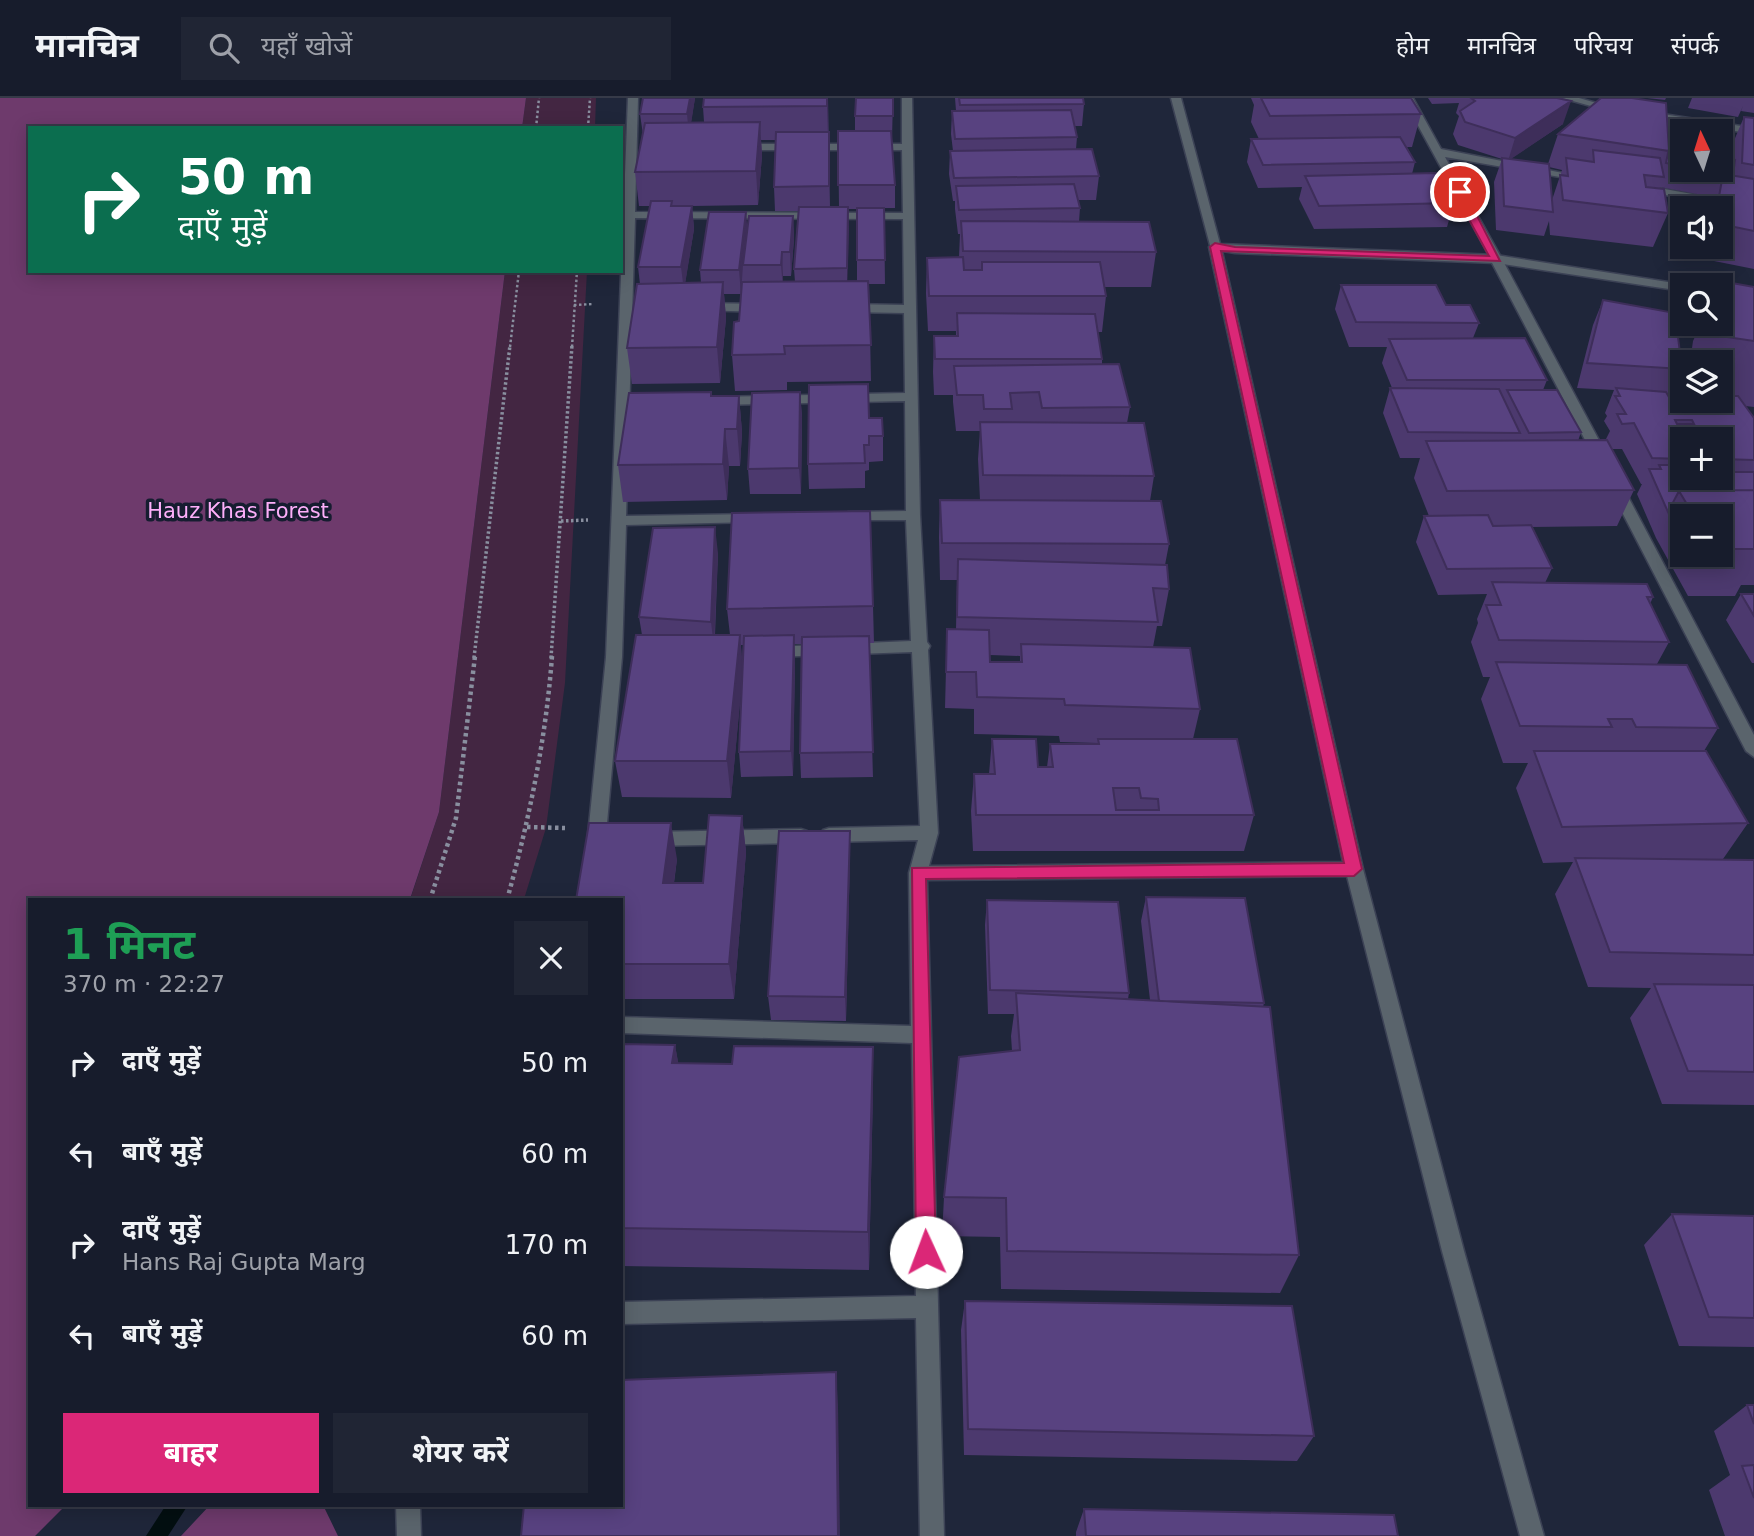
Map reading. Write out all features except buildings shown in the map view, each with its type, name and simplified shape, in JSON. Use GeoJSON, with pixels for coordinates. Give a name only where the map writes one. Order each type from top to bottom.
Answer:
{"type":"FeatureCollection","features":[{"type":"Feature","properties":{"kind":"street"},"geometry":{"type":"LineString","coordinates":[[589,864],[611,840],[621,657],[621,520],[631,403],[634,306],[629,215],[638,147],[634,98]]}},
{"type":"Feature","properties":{"kind":"street"},"geometry":{"type":"LineString","coordinates":[[907,98],[913,515],[922,646],[929,832],[918,873],[932,1536]]}},
{"type":"Feature","properties":{"kind":"street"},"geometry":{"type":"LineString","coordinates":[[1176,98],[1215,247],[1354,869],[1453,1251],[1532,1536]]}},
{"type":"Feature","properties":{"kind":"street"},"geometry":{"type":"LineString","coordinates":[[1408,98],[1496,259],[1754,751]]}},
{"type":"Feature","properties":{"kind":"street"},"geometry":{"type":"LineString","coordinates":[[1567,98],[1614,110],[1754,131]]}},
{"type":"Feature","properties":{"kind":"street"},"geometry":{"type":"LineString","coordinates":[[727,147],[907,147]]}},
{"type":"Feature","properties":{"kind":"street"},"geometry":{"type":"LineString","coordinates":[[1438,152],[1602,181]]}},
{"type":"Feature","properties":{"kind":"street"},"geometry":{"type":"LineString","coordinates":[[1630,186],[1754,208]]}},
{"type":"Feature","properties":{"kind":"street"},"geometry":{"type":"LineString","coordinates":[[629,215],[909,216]]}},
{"type":"Feature","properties":{"kind":"street"},"geometry":{"type":"LineString","coordinates":[[1215,247],[1235,250],[1496,259],[1670,284]]}},
{"type":"Feature","properties":{"kind":"street"},"geometry":{"type":"LineString","coordinates":[[681,307],[776,308]]}},
{"type":"Feature","properties":{"kind":"street"},"geometry":{"type":"LineString","coordinates":[[830,308],[910,309]]}},
{"type":"Feature","properties":{"kind":"street"},"geometry":{"type":"LineString","coordinates":[[706,401],[912,397]]}},
{"type":"Feature","properties":{"kind":"street"},"geometry":{"type":"LineString","coordinates":[[830,516],[913,515]]}},
{"type":"Feature","properties":{"kind":"street"},"geometry":{"type":"LineString","coordinates":[[621,520],[774,517]]}},
{"type":"Feature","properties":{"kind":"street"},"geometry":{"type":"LineString","coordinates":[[754,652],[922,646]]}},
{"type":"Feature","properties":{"kind":"street"},"geometry":{"type":"LineString","coordinates":[[611,840],[929,832]]}},
{"type":"Feature","properties":{"kind":"street"},"geometry":{"type":"LineString","coordinates":[[918,873],[1354,869]]}},
{"type":"Feature","properties":{"kind":"street"},"geometry":{"type":"LineString","coordinates":[[623,1025],[920,1035]]}},
{"type":"Feature","properties":{"kind":"street"},"geometry":{"type":"LineString","coordinates":[[623,1313],[927,1307]]}},
{"type":"Feature","properties":{"kind":"street"},"geometry":{"type":"LineString","coordinates":[[408,1507],[409,1536]]}},
{"type":"Feature","properties":{"kind":"path"},"geometry":{"type":"LineString","coordinates":[[536,126],[539,98]]}},
{"type":"Feature","properties":{"kind":"path"},"geometry":{"type":"LineString","coordinates":[[588,126],[590,98]]}},
{"type":"Feature","properties":{"kind":"path"},"geometry":{"type":"LineString","coordinates":[[431,898],[456,818],[519,273]]}},
{"type":"Feature","properties":{"kind":"path"},"geometry":{"type":"LineString","coordinates":[[508,898],[527,827],[549,696],[577,273]]}},
{"type":"Feature","properties":{"kind":"path"},"geometry":{"type":"LineString","coordinates":[[574,305],[593,304]]}},
{"type":"Feature","properties":{"kind":"path"},"geometry":{"type":"LineString","coordinates":[[561,521],[584,520]]}},
{"type":"Feature","properties":{"kind":"path"},"geometry":{"type":"LineString","coordinates":[[527,827],[557,828]]}},
{"type":"Feature","properties":{"kind":"shaded area"},"geometry":{"type":"Polygon","coordinates":[[[526,98],[596,98],[595,126],[522,126],[526,98]]]}},
{"type":"Feature","properties":{"kind":"shaded area"},"geometry":{"type":"Polygon","coordinates":[[[505,273],[587,273],[565,683],[546,828],[524,898],[411,898],[439,812],[505,273]]]}},
{"type":"Feature","properties":{"kind":"green space","name":"Hauz Khas Forest"},"geometry":{"type":"Polygon","coordinates":[[[0,98],[526,98],[522,126],[28,126],[28,273],[505,273],[439,812],[410,898],[28,898],[28,1507],[64,1507],[35,1536],[0,1536],[0,98]]]}},
{"type":"Feature","properties":{"kind":"green space"},"geometry":{"type":"Polygon","coordinates":[[[208,1507],[324,1507],[338,1536],[181,1536],[208,1507]]]}},
{"type":"Feature","properties":{"kind":"waterway"},"geometry":{"type":"LineString","coordinates":[[156,1536],[177,1507]]}},
{"type":"Feature","properties":{"kind":"route"},"geometry":{"type":"LineString","coordinates":[[926,1252],[918,873],[1354,869],[1215,247],[1235,250],[1496,259],[1460,192]]}}]}
